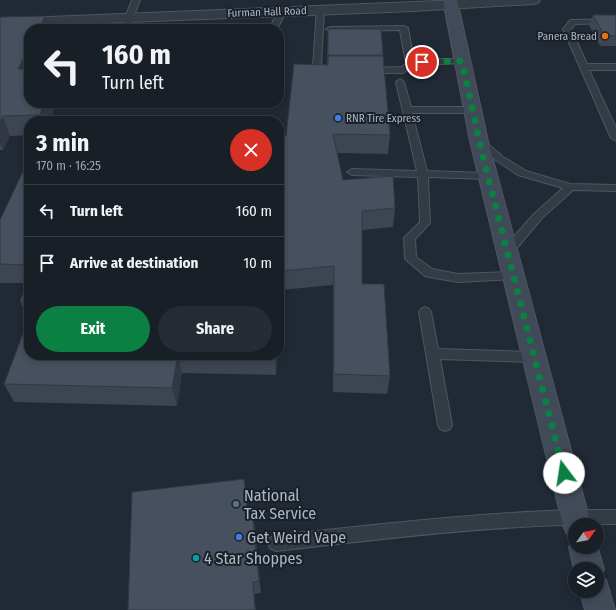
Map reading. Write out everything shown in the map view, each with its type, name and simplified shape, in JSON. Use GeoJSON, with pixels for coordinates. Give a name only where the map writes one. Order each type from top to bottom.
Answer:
{"type":"FeatureCollection","features":[{"type":"Feature","properties":{"kind":"main road"},"geometry":{"type":"LineString","coordinates":[[450,2],[479,141],[575,518]]}},
{"type":"Feature","properties":{"kind":"main road"},"geometry":{"type":"LineString","coordinates":[[597,598],[600,610]]}},
{"type":"Feature","properties":{"kind":"street","name":"Furman Hall Road"},"geometry":{"type":"LineString","coordinates":[[128,24],[282,12],[450,2],[533,0]]}},
{"type":"Feature","properties":{"kind":"street","name":"Furman Hall Road"},"geometry":{"type":"LineString","coordinates":[[0,23],[36,24]]}},
{"type":"Feature","properties":{"kind":"lane"},"geometry":{"type":"LineString","coordinates":[[128,24],[136,0]]}},
{"type":"Feature","properties":{"kind":"lane"},"geometry":{"type":"LineString","coordinates":[[320,10],[317,66],[326,70],[341,70]]}},
{"type":"Feature","properties":{"kind":"lane"},"geometry":{"type":"LineString","coordinates":[[276,24],[282,12]]}},
{"type":"Feature","properties":{"kind":"lane"},"geometry":{"type":"LineString","coordinates":[[616,21],[579,21],[573,22],[567,29],[616,138]]}},
{"type":"Feature","properties":{"kind":"lane"},"geometry":{"type":"LineString","coordinates":[[319,29],[404,28],[410,65]]}},
{"type":"Feature","properties":{"kind":"lane"},"geometry":{"type":"LineString","coordinates":[[356,70],[402,70],[410,65],[422,62],[462,61]]}},
{"type":"Feature","properties":{"kind":"lane"},"geometry":{"type":"LineString","coordinates":[[585,67],[616,68]]}},
{"type":"Feature","properties":{"kind":"lane"},"geometry":{"type":"LineString","coordinates":[[400,82],[423,174],[424,223],[410,238],[411,259],[429,273],[458,278],[513,276]]}},
{"type":"Feature","properties":{"kind":"lane"},"geometry":{"type":"LineString","coordinates":[[408,110],[472,110]]}},
{"type":"Feature","properties":{"kind":"lane"},"geometry":{"type":"LineString","coordinates":[[604,112],[616,112]]}},
{"type":"Feature","properties":{"kind":"lane"},"geometry":{"type":"LineString","coordinates":[[479,141],[500,159],[522,173],[570,187],[616,188]]}},
{"type":"Feature","properties":{"kind":"lane"},"geometry":{"type":"LineString","coordinates":[[352,172],[488,176]]}},
{"type":"Feature","properties":{"kind":"lane"},"geometry":{"type":"LineString","coordinates":[[508,252],[538,216],[570,187]]}},
{"type":"Feature","properties":{"kind":"lane"},"geometry":{"type":"LineString","coordinates":[[425,312],[444,425]]}},
{"type":"Feature","properties":{"kind":"lane"},"geometry":{"type":"LineString","coordinates":[[432,354],[534,357]]}},
{"type":"Feature","properties":{"kind":"lane"},"geometry":{"type":"LineString","coordinates":[[604,518],[616,517]]}},
{"type":"Feature","properties":{"kind":"lane"},"geometry":{"type":"LineString","coordinates":[[276,543],[484,521],[568,521]]}},
{"type":"Feature","properties":{"kind":"building"},"geometry":{"type":"Polygon","coordinates":[[[593,15],[616,15],[616,36],[604,35],[593,15]]]}},
{"type":"Feature","properties":{"kind":"building"},"geometry":{"type":"Polygon","coordinates":[[[45,16],[41,24],[24,24],[24,58],[18,69],[24,69],[24,108],[42,108],[40,115],[3,116],[0,122],[0,17],[45,16]]]}},
{"type":"Feature","properties":{"kind":"building"},"geometry":{"type":"Polygon","coordinates":[[[328,29],[381,29],[383,55],[328,55],[328,29]]]}},
{"type":"Feature","properties":{"kind":"building"},"geometry":{"type":"Polygon","coordinates":[[[328,56],[383,56],[390,135],[333,134],[343,180],[393,176],[395,208],[362,211],[362,284],[384,284],[390,376],[334,374],[334,266],[284,271],[284,136],[286,136],[294,64],[328,65],[328,56]]]}},
{"type":"Feature","properties":{"kind":"building"},"geometry":{"type":"Polygon","coordinates":[[[24,169],[24,265],[0,264],[0,220],[24,169]]]}},
{"type":"Feature","properties":{"kind":"building"},"geometry":{"type":"Polygon","coordinates":[[[24,291],[24,301],[20,301],[24,291]]]}},
{"type":"Feature","properties":{"kind":"building"},"geometry":{"type":"Polygon","coordinates":[[[24,331],[24,360],[177,360],[172,388],[4,384],[24,331]]]}},
{"type":"Feature","properties":{"kind":"building","name":"4 Star Shoppes"},"geometry":{"type":"Polygon","coordinates":[[[244,479],[247,510],[252,509],[259,581],[253,582],[255,610],[128,610],[132,492],[244,479]]]}},
{"type":"Feature","properties":{"kind":"place","name":"Panera Bread"},"geometry":{"type":"Point","coordinates":[605,36]}},
{"type":"Feature","properties":{"kind":"place","name":"RNR Tire Express"},"geometry":{"type":"Point","coordinates":[338,118]}},
{"type":"Feature","properties":{"kind":"place","name":"National Tax Service"},"geometry":{"type":"Point","coordinates":[236,504]}},
{"type":"Feature","properties":{"kind":"place","name":"Get Weird Vape"},"geometry":{"type":"Point","coordinates":[239,537]}},
{"type":"Feature","properties":{"kind":"place","name":"4 Star Shoppes"},"geometry":{"type":"Point","coordinates":[196,558]}},
{"type":"Feature","properties":{"kind":"route"},"geometry":{"type":"LineString","coordinates":[[422,62],[462,61],[482,153],[564,473]]}}]}
